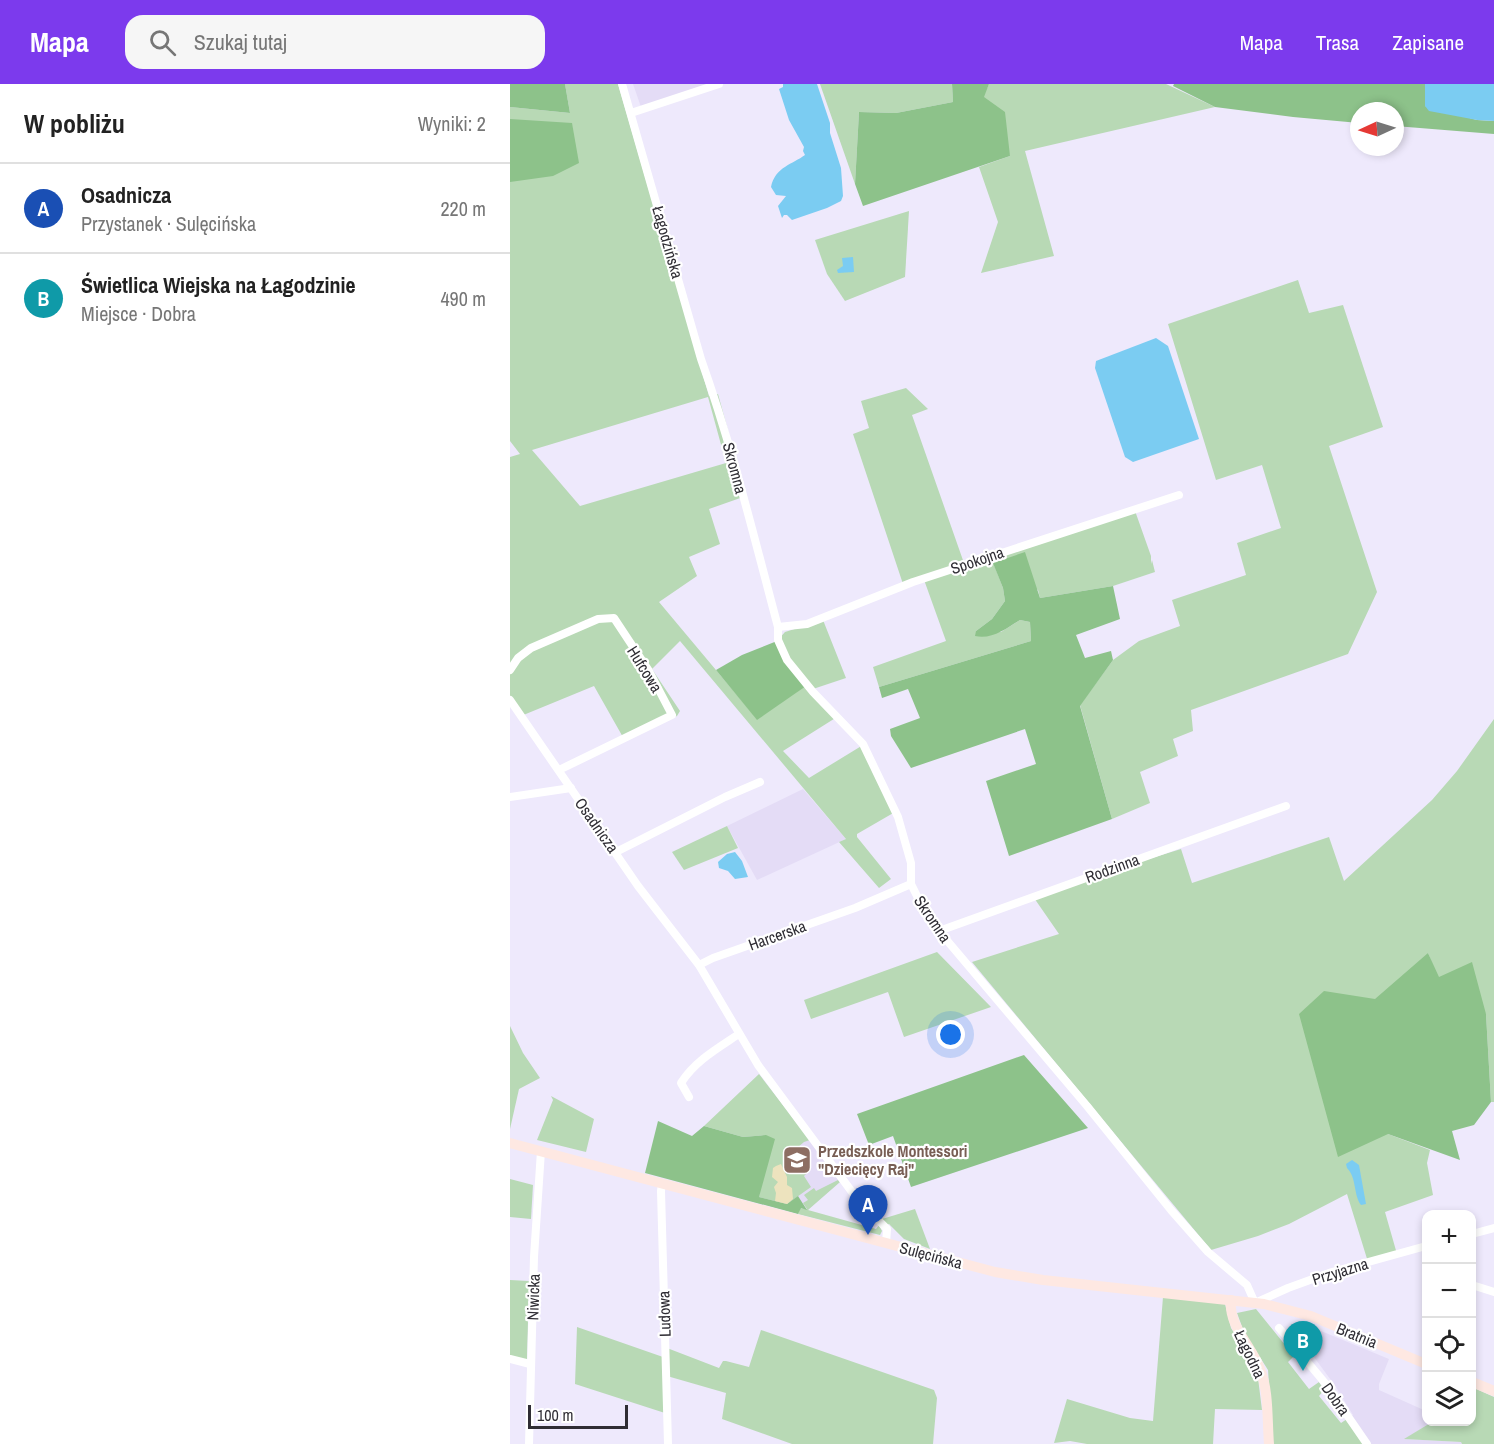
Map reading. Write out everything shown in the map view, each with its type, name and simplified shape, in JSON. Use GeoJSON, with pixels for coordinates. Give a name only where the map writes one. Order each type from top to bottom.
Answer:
{"type":"FeatureCollection","features":[{"type":"Feature","properties":{"kind":"street","name":"Łagodzińska"},"geometry":{"type":"LineString","coordinates":[[622,84],[701,358],[716,399]]}},
{"type":"Feature","properties":{"kind":"street"},"geometry":{"type":"LineString","coordinates":[[631,113],[719,84]]}},
{"type":"Feature","properties":{"kind":"street","name":"Skromna"},"geometry":{"type":"LineString","coordinates":[[716,399],[778,627],[778,640],[787,660],[813,692],[863,744],[898,817],[911,863],[911,884],[924,910],[1171,1210],[1208,1252],[1247,1285],[1256,1303]]}},
{"type":"Feature","properties":{"kind":"street","name":"Spokojna"},"geometry":{"type":"LineString","coordinates":[[778,627],[807,624],[913,582],[1179,495]]}},
{"type":"Feature","properties":{"kind":"street","name":"Hufcowa"},"geometry":{"type":"LineString","coordinates":[[510,670],[518,658],[531,648],[598,619],[614,618],[649,672],[672,715],[559,770]]}},
{"type":"Feature","properties":{"kind":"street","name":"Osadnicza"},"geometry":{"type":"LineString","coordinates":[[510,700],[639,886],[699,965],[758,1065],[855,1196],[887,1229],[886,1242]]}},
{"type":"Feature","properties":{"kind":"street"},"geometry":{"type":"LineString","coordinates":[[616,852],[725,797],[760,782]]}},
{"type":"Feature","properties":{"kind":"street"},"geometry":{"type":"LineString","coordinates":[[510,797],[571,788]]}},
{"type":"Feature","properties":{"kind":"street","name":"Rodzinna"},"geometry":{"type":"LineString","coordinates":[[939,931],[1286,806]]}},
{"type":"Feature","properties":{"kind":"street","name":"Harcerska"},"geometry":{"type":"LineString","coordinates":[[699,965],[855,908],[911,884]]}},
{"type":"Feature","properties":{"kind":"street"},"geometry":{"type":"LineString","coordinates":[[689,1097],[681,1083],[688,1071],[739,1034]]}},
{"type":"Feature","properties":{"kind":"street","name":"Sulęcińska"},"geometry":{"type":"LineString","coordinates":[[510,1143],[995,1272],[1043,1280],[1256,1303]]}},
{"type":"Feature","properties":{"kind":"street","name":"Niwicka"},"geometry":{"type":"LineString","coordinates":[[529,1444],[530,1364],[541,1150]]}},
{"type":"Feature","properties":{"kind":"street","name":"Ludowa"},"geometry":{"type":"LineString","coordinates":[[662,1183],[668,1444]]}},
{"type":"Feature","properties":{"kind":"street"},"geometry":{"type":"LineString","coordinates":[[1476,1233],[1494,1228]]}},
{"type":"Feature","properties":{"kind":"street","name":"Przyjazna"},"geometry":{"type":"LineString","coordinates":[[1256,1303],[1288,1288],[1332,1272],[1422,1247]]}},
{"type":"Feature","properties":{"kind":"street"},"geometry":{"type":"LineString","coordinates":[[1476,1286],[1494,1292]]}},
{"type":"Feature","properties":{"kind":"street","name":"Łagodna"},"geometry":{"type":"LineString","coordinates":[[1231,1300],[1230,1309],[1237,1328],[1261,1369],[1269,1444]]}},
{"type":"Feature","properties":{"kind":"street","name":"Bratnia"},"geometry":{"type":"LineString","coordinates":[[1256,1303],[1311,1316],[1422,1362]]}},
{"type":"Feature","properties":{"kind":"street","name":"Dobra"},"geometry":{"type":"LineString","coordinates":[[1279,1328],[1325,1383],[1367,1444]]}},
{"type":"Feature","properties":{"kind":"street"},"geometry":{"type":"LineString","coordinates":[[510,1359],[530,1364]]}},
{"type":"Feature","properties":{"kind":"street"},"geometry":{"type":"LineString","coordinates":[[1476,1384],[1494,1391]]}},
{"type":"Feature","properties":{"kind":"shaded area"},"geometry":{"type":"Polygon","coordinates":[[[633,84],[711,84],[641,107],[633,84]]]}},
{"type":"Feature","properties":{"kind":"shaded area"},"geometry":{"type":"Polygon","coordinates":[[[803,789],[846,839],[757,880],[727,826],[803,789]]]}},
{"type":"Feature","properties":{"kind":"shaded area","name":"Przedszkole Montessori \"Dziecięcy Raj\""},"geometry":{"type":"Polygon","coordinates":[[[785,1106],[840,1182],[807,1210],[759,1197],[785,1106]]]}},
{"type":"Feature","properties":{"kind":"shaded area"},"geometry":{"type":"Polygon","coordinates":[[[1304,1324],[1389,1359],[1379,1384],[1379,1390],[1422,1409],[1422,1426],[1426,1426],[1405,1439],[1461,1442],[1462,1444],[1363,1444],[1347,1419],[1353,1415],[1336,1387],[1295,1331],[1298,1325],[1304,1324]]]}},
{"type":"Feature","properties":{"kind":"green space"},"geometry":{"type":"Polygon","coordinates":[[[510,84],[565,84],[570,113],[510,107],[510,84]]]}},
{"type":"Feature","properties":{"kind":"green space"},"geometry":{"type":"Polygon","coordinates":[[[565,84],[618,84],[709,396],[718,394],[746,496],[709,509],[720,544],[689,557],[697,576],[659,602],[757,719],[777,641],[785,632],[823,620],[846,678],[813,689],[837,717],[783,751],[809,778],[863,745],[895,812],[857,834],[857,837],[891,879],[879,888],[839,842],[846,839],[680,641],[652,669],[680,711],[677,716],[624,739],[594,686],[521,716],[510,700],[510,457],[520,454],[510,441],[510,107],[570,113],[565,84]],[[708,397],[532,450],[580,506],[726,463],[708,397]]]}},
{"type":"Feature","properties":{"kind":"green space"},"geometry":{"type":"Polygon","coordinates":[[[820,84],[952,84],[953,102],[896,113],[859,112],[855,184],[820,84]]]}},
{"type":"Feature","properties":{"kind":"green space"},"geometry":{"type":"Polygon","coordinates":[[[952,84],[989,84],[984,97],[1005,112],[1010,156],[863,206],[855,184],[859,112],[896,113],[953,102],[952,84]]]}},
{"type":"Feature","properties":{"kind":"green space"},"geometry":{"type":"Polygon","coordinates":[[[989,84],[1166,84],[1215,107],[1025,151],[1054,256],[981,273],[998,222],[979,167],[1010,156],[983,97],[989,84]]]}},
{"type":"Feature","properties":{"kind":"green space"},"geometry":{"type":"Polygon","coordinates":[[[1174,84],[1425,84],[1425,106],[1477,120],[1494,121],[1494,134],[1404,127],[1404,102],[1350,102],[1350,122],[1215,107],[1173,86],[1174,84]]]}},
{"type":"Feature","properties":{"kind":"green space"},"geometry":{"type":"Polygon","coordinates":[[[510,119],[572,123],[579,163],[553,176],[510,182],[510,119]]]}},
{"type":"Feature","properties":{"kind":"green space"},"geometry":{"type":"Polygon","coordinates":[[[909,211],[905,277],[845,301],[827,274],[815,240],[909,211]]]}},
{"type":"Feature","properties":{"kind":"green space"},"geometry":{"type":"Polygon","coordinates":[[[1298,280],[1309,313],[1343,305],[1383,427],[1329,446],[1377,592],[1348,654],[1191,710],[1193,731],[1173,739],[1178,756],[1140,772],[1150,803],[1112,819],[1080,705],[1113,660],[1139,641],[1180,626],[1172,600],[1246,575],[1237,543],[1281,528],[1262,465],[1216,480],[1168,324],[1298,280]]]}},
{"type":"Feature","properties":{"kind":"green space"},"geometry":{"type":"Polygon","coordinates":[[[906,388],[928,409],[912,415],[965,566],[1134,508],[1155,572],[1113,586],[1040,598],[1038,590],[993,562],[1003,588],[1005,601],[992,619],[976,631],[1001,632],[1020,620],[1030,622],[1031,641],[879,687],[873,667],[946,641],[923,577],[903,584],[853,434],[869,428],[861,401],[906,388]]]}},
{"type":"Feature","properties":{"kind":"green space"},"geometry":{"type":"Polygon","coordinates":[[[1025,552],[1040,598],[1113,586],[1120,619],[1076,635],[1085,658],[1111,651],[1113,660],[1080,706],[1112,819],[1009,856],[986,781],[1036,764],[1025,729],[911,768],[891,736],[890,729],[920,718],[908,689],[882,698],[879,687],[1031,641],[1030,622],[1020,620],[993,635],[975,636],[976,631],[992,619],[1005,601],[1003,588],[993,563],[1025,552]]]}},
{"type":"Feature","properties":{"kind":"green space"},"geometry":{"type":"Polygon","coordinates":[[[777,641],[806,686],[757,720],[716,670],[742,655],[777,641]]]}},
{"type":"Feature","properties":{"kind":"green space"},"geometry":{"type":"Polygon","coordinates":[[[1494,719],[1494,1102],[1491,1102],[1486,1014],[1438,978],[1428,953],[1388,1134],[1430,1150],[1427,1163],[1433,1195],[1385,1212],[1397,1254],[1368,1262],[1347,1194],[1289,1224],[1211,1250],[972,962],[1059,934],[1032,895],[1181,849],[1192,883],[1329,837],[1344,881],[1432,800],[1457,771],[1494,719]]]}},
{"type":"Feature","properties":{"kind":"green space"},"geometry":{"type":"Polygon","coordinates":[[[727,826],[738,848],[684,870],[672,852],[727,826]]]}},
{"type":"Feature","properties":{"kind":"green space"},"geometry":{"type":"Polygon","coordinates":[[[937,952],[991,1007],[904,1037],[888,992],[811,1019],[804,1000],[937,952]]]}},
{"type":"Feature","properties":{"kind":"green space"},"geometry":{"type":"Polygon","coordinates":[[[1428,953],[1439,977],[1472,962],[1486,1014],[1491,1102],[1474,1125],[1452,1131],[1460,1160],[1388,1134],[1338,1157],[1299,1014],[1324,991],[1375,999],[1428,953]]]}},
{"type":"Feature","properties":{"kind":"green space"},"geometry":{"type":"Polygon","coordinates":[[[510,1026],[523,1053],[540,1078],[519,1089],[510,1129],[510,1026]]]}},
{"type":"Feature","properties":{"kind":"green space"},"geometry":{"type":"Polygon","coordinates":[[[1024,1055],[1088,1128],[911,1187],[893,1136],[869,1145],[857,1114],[1024,1055]]]}},
{"type":"Feature","properties":{"kind":"green space"},"geometry":{"type":"Polygon","coordinates":[[[759,1074],[810,1140],[791,1153],[806,1174],[804,1176],[811,1187],[787,1204],[759,1197],[766,1135],[743,1137],[704,1126],[759,1074]]]}},
{"type":"Feature","properties":{"kind":"green space"},"geometry":{"type":"Polygon","coordinates":[[[551,1096],[594,1119],[586,1152],[537,1140],[553,1100],[551,1096]]]}},
{"type":"Feature","properties":{"kind":"green space"},"geometry":{"type":"Polygon","coordinates":[[[658,1121],[692,1136],[704,1126],[743,1137],[766,1135],[775,1139],[759,1197],[787,1204],[798,1196],[807,1210],[801,1208],[798,1214],[645,1173],[658,1121]]]}},
{"type":"Feature","properties":{"kind":"green space"},"geometry":{"type":"Polygon","coordinates":[[[510,1179],[533,1185],[531,1219],[510,1217],[510,1179]]]}},
{"type":"Feature","properties":{"kind":"green space"},"geometry":{"type":"Polygon","coordinates":[[[838,1180],[840,1182],[808,1210],[876,1229],[879,1225],[882,1231],[880,1235],[798,1214],[800,1208],[807,1209],[803,1203],[808,1200],[804,1195],[814,1188],[816,1191],[838,1180]]]}},
{"type":"Feature","properties":{"kind":"green space"},"geometry":{"type":"Polygon","coordinates":[[[915,1209],[930,1249],[904,1239],[882,1219],[915,1209]]]}},
{"type":"Feature","properties":{"kind":"green space"},"geometry":{"type":"Polygon","coordinates":[[[510,1280],[529,1281],[527,1360],[510,1356],[510,1280]]]}},
{"type":"Feature","properties":{"kind":"green space"},"geometry":{"type":"Polygon","coordinates":[[[1163,1297],[1225,1304],[1231,1328],[1257,1370],[1262,1410],[1215,1409],[1213,1444],[1087,1444],[1070,1441],[1054,1443],[1067,1399],[1130,1418],[1153,1421],[1163,1297]]]}},
{"type":"Feature","properties":{"kind":"green space"},"geometry":{"type":"Polygon","coordinates":[[[1256,1309],[1294,1356],[1288,1362],[1309,1389],[1319,1382],[1324,1390],[1319,1396],[1341,1423],[1347,1419],[1363,1444],[1273,1444],[1268,1370],[1244,1332],[1237,1313],[1256,1309]]]}},
{"type":"Feature","properties":{"kind":"green space"},"geometry":{"type":"Polygon","coordinates":[[[577,1327],[663,1357],[667,1348],[719,1368],[723,1361],[749,1367],[761,1330],[934,1390],[937,1398],[933,1444],[792,1444],[722,1419],[726,1393],[667,1376],[668,1414],[575,1384],[577,1327]]]}},
{"type":"Feature","properties":{"kind":"green space"},"geometry":{"type":"Polygon","coordinates":[[[1476,1389],[1494,1397],[1494,1444],[1404,1439],[1425,1426],[1476,1426],[1476,1389]]]}},
{"type":"Feature","properties":{"kind":"sand"},"geometry":{"type":"Polygon","coordinates":[[[781,1164],[787,1177],[787,1185],[792,1188],[793,1199],[787,1204],[775,1201],[774,1187],[778,1182],[772,1177],[773,1168],[781,1164]]]}},
{"type":"Feature","properties":{"kind":"water"},"geometry":{"type":"Polygon","coordinates":[[[783,84],[817,84],[841,168],[843,196],[841,201],[827,208],[792,220],[787,215],[782,218],[778,206],[786,196],[776,195],[771,187],[780,170],[805,155],[804,147],[789,120],[779,89],[783,87],[783,84]]]}},
{"type":"Feature","properties":{"kind":"water"},"geometry":{"type":"Polygon","coordinates":[[[1425,84],[1494,84],[1494,121],[1429,111],[1425,106],[1425,84]]]}},
{"type":"Feature","properties":{"kind":"water"},"geometry":{"type":"Polygon","coordinates":[[[853,257],[854,272],[838,273],[837,270],[843,266],[842,258],[853,257]]]}},
{"type":"Feature","properties":{"kind":"water"},"geometry":{"type":"Polygon","coordinates":[[[1156,338],[1168,346],[1199,439],[1133,462],[1125,457],[1095,368],[1096,361],[1156,338]]]}},
{"type":"Feature","properties":{"kind":"water"},"geometry":{"type":"Polygon","coordinates":[[[735,852],[742,861],[748,877],[735,879],[728,871],[719,868],[718,862],[727,854],[735,852]]]}},
{"type":"Feature","properties":{"kind":"water"},"geometry":{"type":"Polygon","coordinates":[[[1352,1160],[1359,1165],[1366,1204],[1361,1205],[1352,1176],[1347,1168],[1346,1164],[1352,1160]]]}},
{"type":"Feature","properties":{"kind":"place","name":"Przedszkole Montessori \"Dziecięcy Raj\""},"geometry":{"type":"Point","coordinates":[797,1160]}},
{"type":"Feature","properties":{"kind":"place","name":"Osadnicza"},"geometry":{"type":"Point","coordinates":[868,1235]}},
{"type":"Feature","properties":{"kind":"place","name":"Świetlica Wiejska na Łagodzinie"},"geometry":{"type":"Point","coordinates":[1303,1371]}}]}
